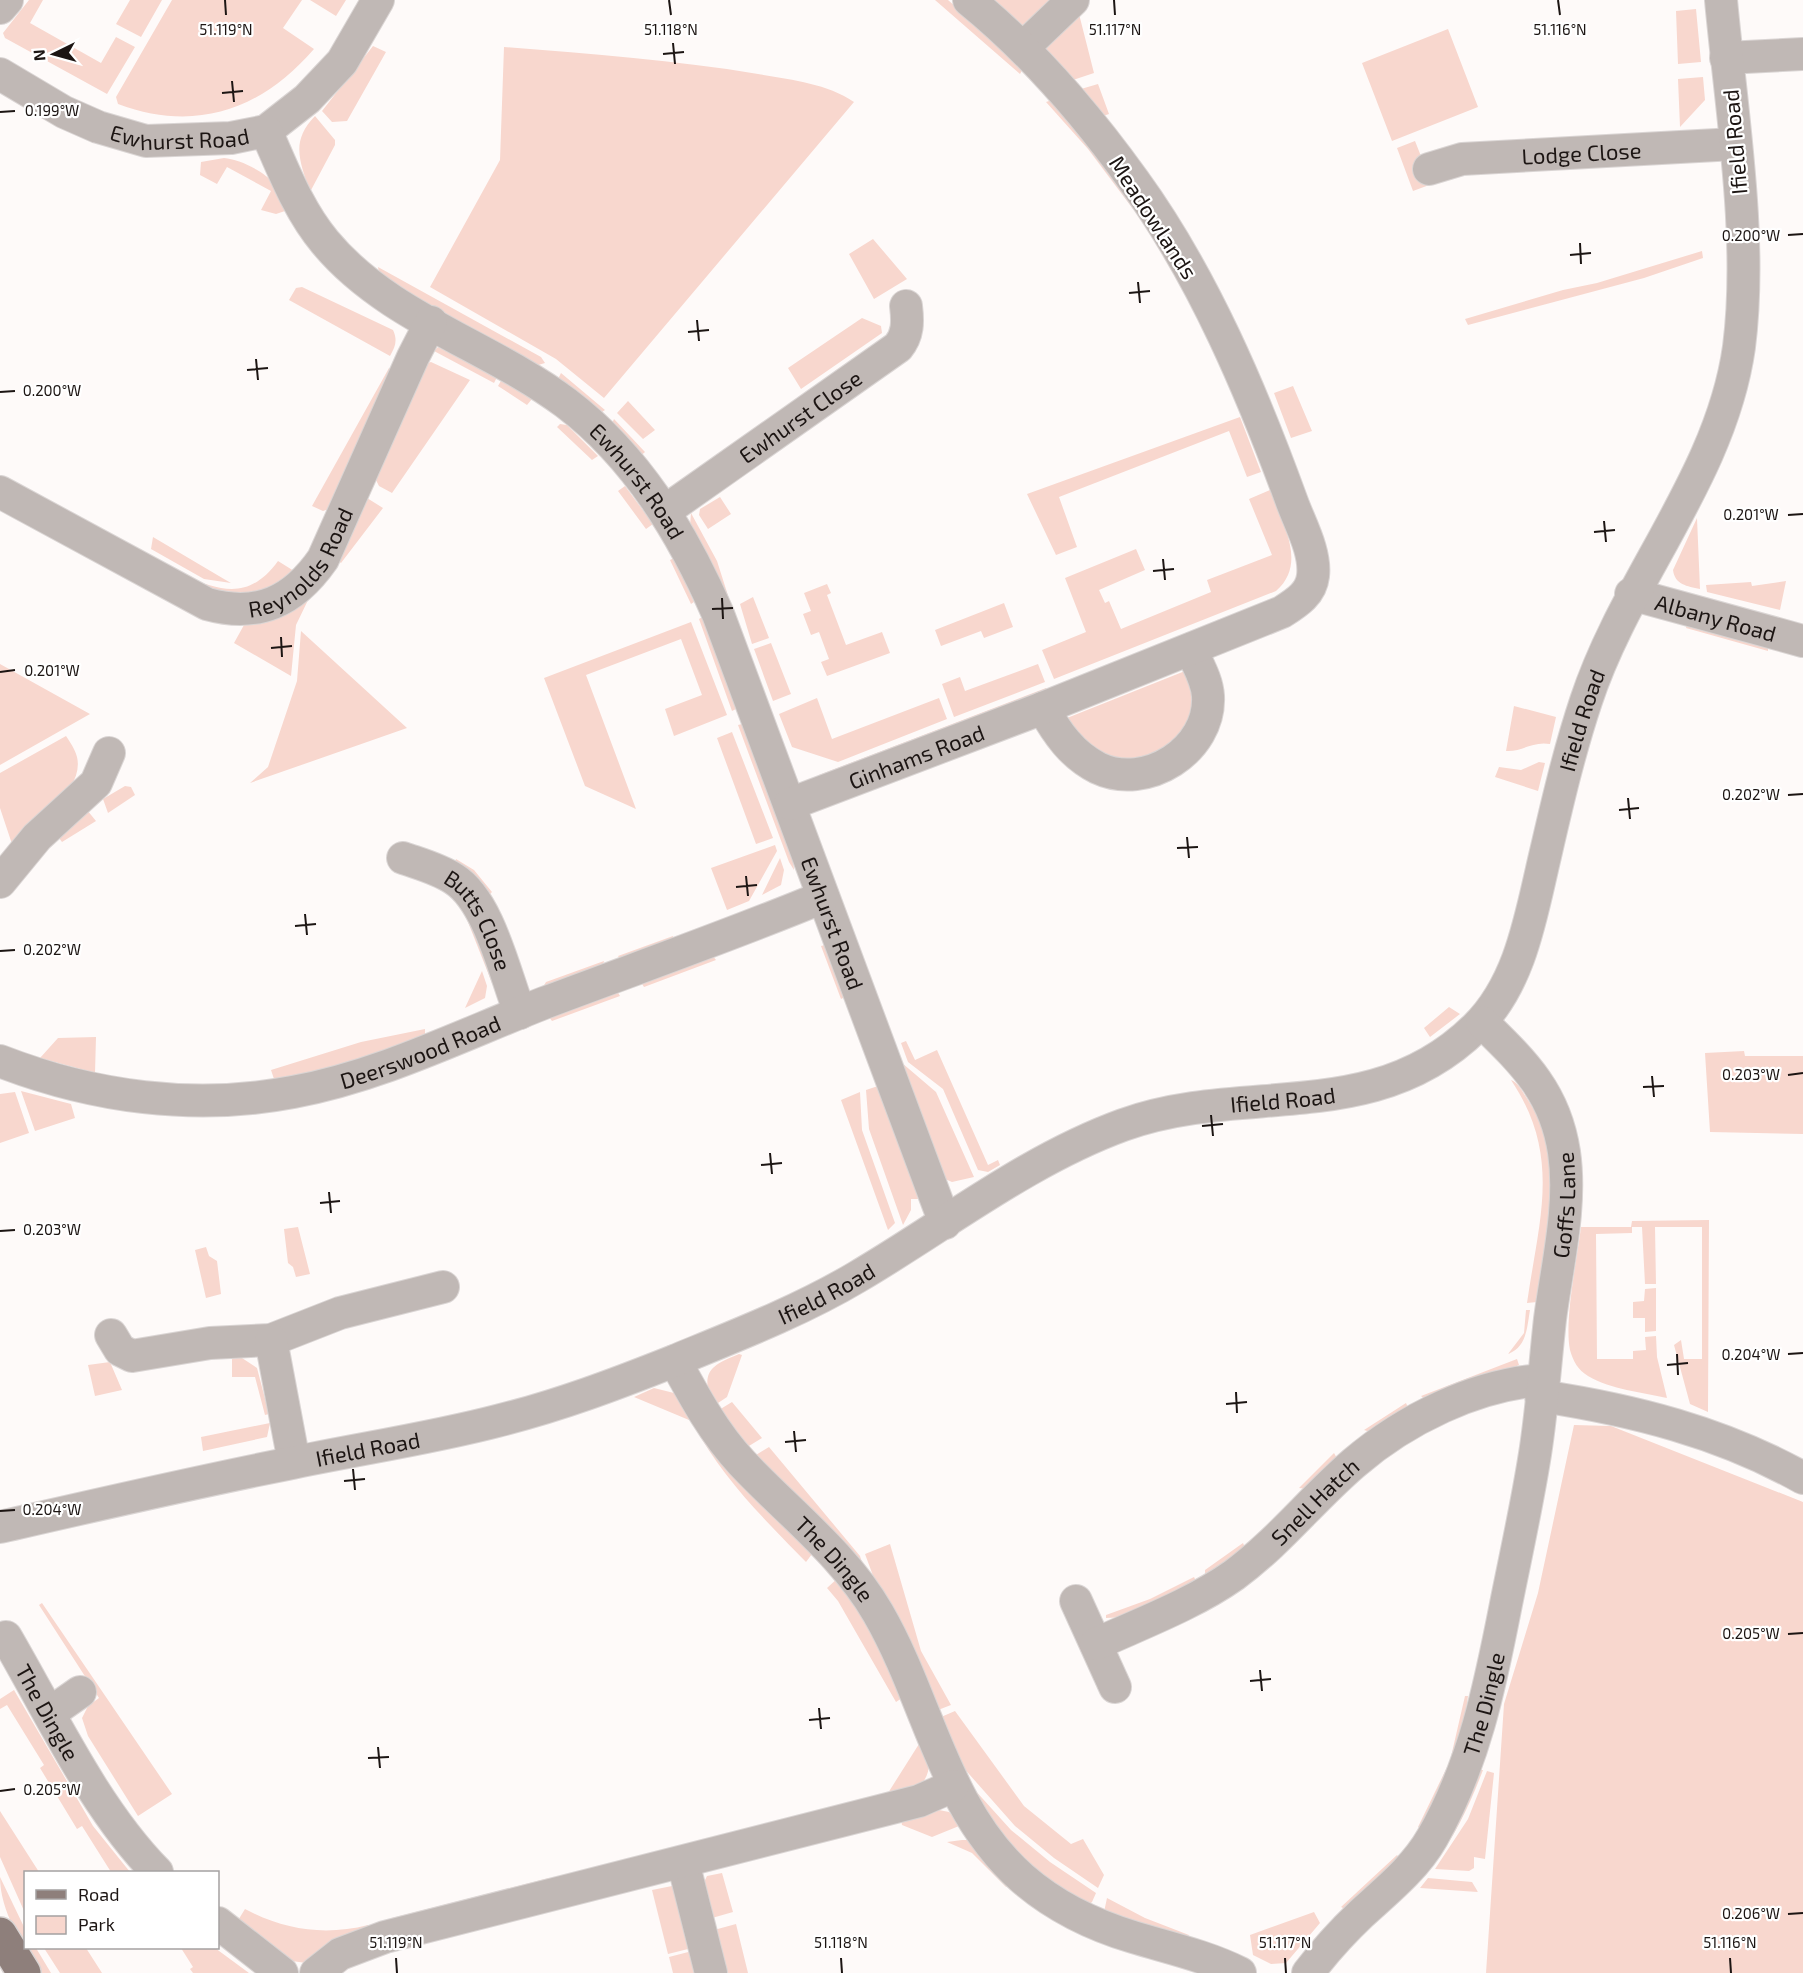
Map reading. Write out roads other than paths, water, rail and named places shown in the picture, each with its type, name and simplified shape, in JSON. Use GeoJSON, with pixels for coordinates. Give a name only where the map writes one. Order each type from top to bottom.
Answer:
{"type":"FeatureCollection","features":[{"type":"Feature","properties":{"kind":"main road"},"geometry":{"type":"LineString","coordinates":[[0,1934],[24,1973]]}},
{"type":"Feature","properties":{"kind":"street"},"geometry":{"type":"LineString","coordinates":[[0,8],[7,0]]}},
{"type":"Feature","properties":{"kind":"street"},"geometry":{"type":"LineString","coordinates":[[266,130],[307,99],[342,62],[378,0]]}},
{"type":"Feature","properties":{"kind":"street","name":"Meadowlands"},"geometry":{"type":"LineString","coordinates":[[969,0],[1024,47],[1104,141],[1175,242],[1219,327],[1281,473]]}},
{"type":"Feature","properties":{"kind":"street"},"geometry":{"type":"LineString","coordinates":[[1024,47],[1072,0]]}},
{"type":"Feature","properties":{"kind":"street","name":"Ifield Road"},"geometry":{"type":"LineString","coordinates":[[0,1527],[294,1462],[489,1424],[548,1407],[675,1361],[801,1307],[850,1282],[1060,1154],[1118,1127],[1151,1116],[1185,1110],[1371,1088],[1426,1066],[1454,1048],[1482,1022],[1500,1000],[1512,975],[1586,702],[1601,657],[1631,594],[1709,449],[1725,409],[1734,373],[1744,279],[1735,144],[1721,0]]}},
{"type":"Feature","properties":{"kind":"street"},"geometry":{"type":"LineString","coordinates":[[1726,58],[1803,54]]}},
{"type":"Feature","properties":{"kind":"street","name":"Ewhurst Road"},"geometry":{"type":"LineString","coordinates":[[0,74],[64,112],[98,127],[146,141],[231,138],[266,130],[304,212],[325,242],[348,267],[373,286],[431,322],[495,357],[566,403],[600,433],[665,510],[700,572],[718,614],[945,1223]]}},
{"type":"Feature","properties":{"kind":"street","name":"Lodge Close"},"geometry":{"type":"LineString","coordinates":[[1430,170],[1462,159],[1735,144]]}},
{"type":"Feature","properties":{"kind":"street","name":"Ewhurst Close"},"geometry":{"type":"LineString","coordinates":[[665,510],[898,347],[905,339],[906,306]]}},
{"type":"Feature","properties":{"kind":"street","name":"Reynolds Road"},"geometry":{"type":"LineString","coordinates":[[0,492],[207,604],[243,610],[278,601],[295,591],[311,576],[323,559],[412,357],[431,322]]}},
{"type":"Feature","properties":{"kind":"street","name":"Ginhams Road"},"geometry":{"type":"LineString","coordinates":[[790,804],[1043,708],[1282,612],[1300,601],[1309,589],[1314,576],[1311,552],[1281,473]]}},
{"type":"Feature","properties":{"kind":"street","name":"Albany Road"},"geometry":{"type":"LineString","coordinates":[[1631,594],[1803,641]]}},
{"type":"Feature","properties":{"kind":"street"},"geometry":{"type":"LineString","coordinates":[[1043,708],[1060,738],[1085,760],[1099,768],[1133,774],[1166,765],[1192,743],[1202,728],[1207,713],[1208,695],[1204,678],[1191,649]]}},
{"type":"Feature","properties":{"kind":"street"},"geometry":{"type":"LineString","coordinates":[[0,882],[37,837],[96,783],[108,753]]}},
{"type":"Feature","properties":{"kind":"street","name":"Butts Close"},"geometry":{"type":"LineString","coordinates":[[403,858],[447,875],[468,890],[485,918],[520,1013]]}},
{"type":"Feature","properties":{"kind":"street","name":"Deerswood Road"},"geometry":{"type":"LineString","coordinates":[[0,1061],[46,1078],[133,1096],[174,1100],[256,1097],[292,1092],[348,1078],[823,897]]}},
{"type":"Feature","properties":{"kind":"street","name":"Goffs Lane"},"geometry":{"type":"LineString","coordinates":[[1482,1022],[1523,1062],[1540,1083],[1553,1110],[1564,1151],[1566,1179],[1563,1221],[1542,1388]]}},
{"type":"Feature","properties":{"kind":"street"},"geometry":{"type":"LineString","coordinates":[[111,1335],[120,1350],[132,1356],[210,1342],[271,1340],[340,1313],[443,1287]]}},
{"type":"Feature","properties":{"kind":"street"},"geometry":{"type":"LineString","coordinates":[[271,1340],[294,1462]]}},
{"type":"Feature","properties":{"kind":"street","name":"The Dingle"},"geometry":{"type":"LineString","coordinates":[[675,1361],[705,1414],[740,1461],[840,1559],[861,1585],[893,1640],[953,1786],[980,1833],[1001,1857],[1044,1895],[1104,1926],[1194,1954],[1240,1973]]}},
{"type":"Feature","properties":{"kind":"street","name":"Snell Hatch"},"geometry":{"type":"LineString","coordinates":[[1096,1644],[1213,1589],[1235,1574],[1281,1536],[1353,1464],[1399,1432],[1443,1408],[1488,1390],[1509,1384],[1542,1388]]}},
{"type":"Feature","properties":{"kind":"street"},"geometry":{"type":"LineString","coordinates":[[1542,1388],[1581,1402],[1687,1426],[1753,1452],[1803,1478]]}},
{"type":"Feature","properties":{"kind":"street","name":"The Dingle"},"geometry":{"type":"LineString","coordinates":[[1308,1973],[1335,1941],[1415,1862],[1432,1840],[1463,1776],[1474,1748],[1491,1680],[1535,1453],[1542,1388]]}},
{"type":"Feature","properties":{"kind":"street"},"geometry":{"type":"LineString","coordinates":[[1077,1601],[1115,1687]]}},
{"type":"Feature","properties":{"kind":"street","name":"The Dingle"},"geometry":{"type":"LineString","coordinates":[[6,1637],[108,1809],[157,1871]]}},
{"type":"Feature","properties":{"kind":"street"},"geometry":{"type":"LineString","coordinates":[[50,1713],[80,1692]]}},
{"type":"Feature","properties":{"kind":"street"},"geometry":{"type":"LineString","coordinates":[[316,1973],[340,1954],[385,1936],[919,1801],[953,1786]]}},
{"type":"Feature","properties":{"kind":"street"},"geometry":{"type":"LineString","coordinates":[[683,1862],[711,1973]]}},
{"type":"Feature","properties":{"kind":"street"},"geometry":{"type":"LineString","coordinates":[[219,1924],[282,1973]]}}]}
